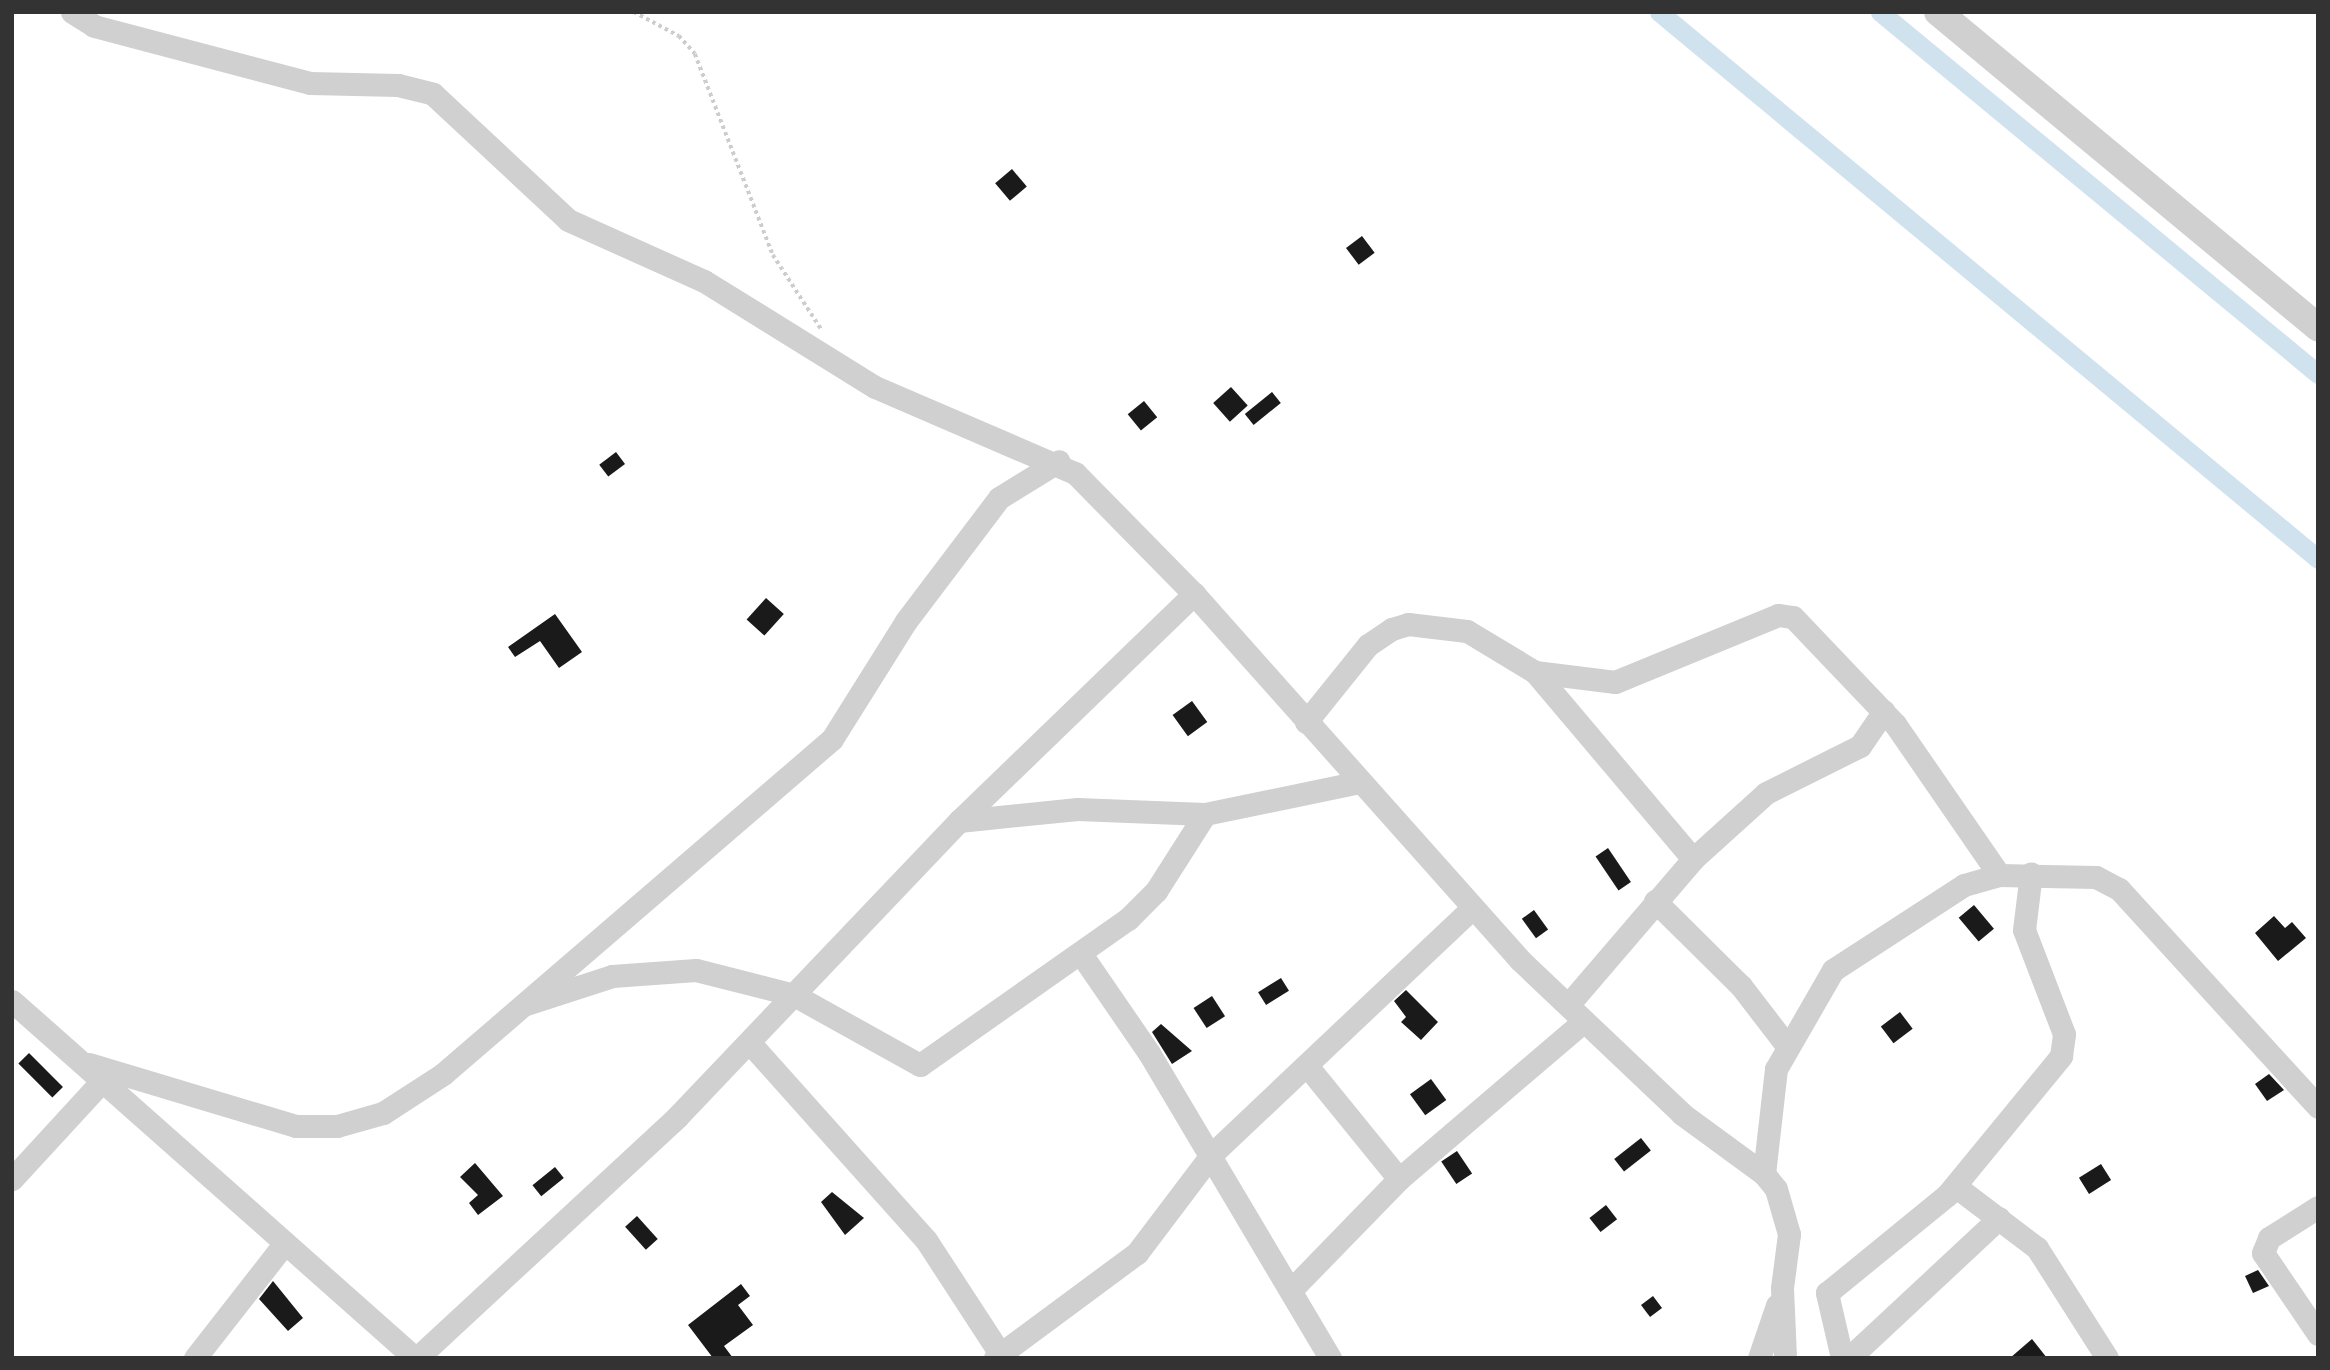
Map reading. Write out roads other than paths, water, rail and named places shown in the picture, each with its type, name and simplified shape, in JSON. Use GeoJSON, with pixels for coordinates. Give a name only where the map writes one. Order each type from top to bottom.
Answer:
{"type":"FeatureCollection","features":[{"type":"Feature","properties":{"kind":"street"},"geometry":{"type":"LineString","coordinates":[[72,12],[94,26],[310,83],[398,85],[433,94],[568,220],[704,281],[875,387],[1059,461],[1194,594],[1471,909],[1696,1127],[1764,1174],[1780,1198],[1789,1234],[1782,1288],[1785,1358]]}},
{"type":"Feature","properties":{"kind":"street"},"geometry":{"type":"LineString","coordinates":[[1938,12],[2318,327]]}},
{"type":"Feature","properties":{"kind":"street"},"geometry":{"type":"LineString","coordinates":[[97,1071],[296,1126],[337,1126],[383,1113],[443,1074],[514,1008],[832,739],[906,621],[992,505],[1021,479],[1059,461]]}},
{"type":"Feature","properties":{"kind":"street"},"geometry":{"type":"LineString","coordinates":[[12,1001],[97,1071],[285,1243],[416,1358],[748,1042],[959,821],[1194,594]]}},
{"type":"Feature","properties":{"kind":"street"},"geometry":{"type":"LineString","coordinates":[[1535,672],[1615,682],[1778,615],[1806,628],[1884,711],[1999,875]]}},
{"type":"Feature","properties":{"kind":"street"},"geometry":{"type":"LineString","coordinates":[[1306,722],[1368,645],[1408,624],[1467,631],[1535,672],[1693,859]]}},
{"type":"Feature","properties":{"kind":"street"},"geometry":{"type":"LineString","coordinates":[[1291,1290],[1399,1180],[1576,1013],[1655,901],[1693,859],[1766,793],[1860,746],[1884,711]]}},
{"type":"Feature","properties":{"kind":"street"},"geometry":{"type":"LineString","coordinates":[[959,821],[1077,809],[1205,814],[1360,782]]}},
{"type":"Feature","properties":{"kind":"street"},"geometry":{"type":"LineString","coordinates":[[514,1008],[612,976],[696,970],[794,995],[920,1065],[1081,954],[1156,891],[1205,814]]}},
{"type":"Feature","properties":{"kind":"street"},"geometry":{"type":"LineString","coordinates":[[1842,1358],[1827,1293],[1955,1186],[2064,1045],[2024,930],[2031,873]]}},
{"type":"Feature","properties":{"kind":"street"},"geometry":{"type":"LineString","coordinates":[[1764,1174],[1769,1096],[1787,1046],[1843,962],[1964,885],[1999,875],[2031,873],[2096,877],[2119,889],[2318,1107]]}},
{"type":"Feature","properties":{"kind":"street"},"geometry":{"type":"LineString","coordinates":[[1655,901],[1741,986],[1787,1046]]}},
{"type":"Feature","properties":{"kind":"street"},"geometry":{"type":"LineString","coordinates":[[748,1042],[926,1240],[999,1357],[1137,1254],[1211,1155],[1471,909]]}},
{"type":"Feature","properties":{"kind":"street"},"geometry":{"type":"LineString","coordinates":[[1081,954],[1211,1155],[1330,1358]]}},
{"type":"Feature","properties":{"kind":"street"},"geometry":{"type":"LineString","coordinates":[[1308,1066],[1399,1180]]}},
{"type":"Feature","properties":{"kind":"street"},"geometry":{"type":"LineString","coordinates":[[12,1179],[97,1071]]}},
{"type":"Feature","properties":{"kind":"street"},"geometry":{"type":"LineString","coordinates":[[1955,1186],[1999,1218],[2047,1261],[2106,1358]]}},
{"type":"Feature","properties":{"kind":"street"},"geometry":{"type":"LineString","coordinates":[[2318,1207],[2263,1245],[2318,1334]]}},
{"type":"Feature","properties":{"kind":"street"},"geometry":{"type":"LineString","coordinates":[[1849,1358],[1999,1218]]}},
{"type":"Feature","properties":{"kind":"street"},"geometry":{"type":"LineString","coordinates":[[195,1358],[285,1243]]}},
{"type":"Feature","properties":{"kind":"street"},"geometry":{"type":"LineString","coordinates":[[1759,1358],[1782,1288]]}},
{"type":"Feature","properties":{"kind":"waterway"},"geometry":{"type":"LineString","coordinates":[[1659,12],[2318,559]]}},
{"type":"Feature","properties":{"kind":"waterway"},"geometry":{"type":"LineString","coordinates":[[1880,12],[2318,374]]}}]}
